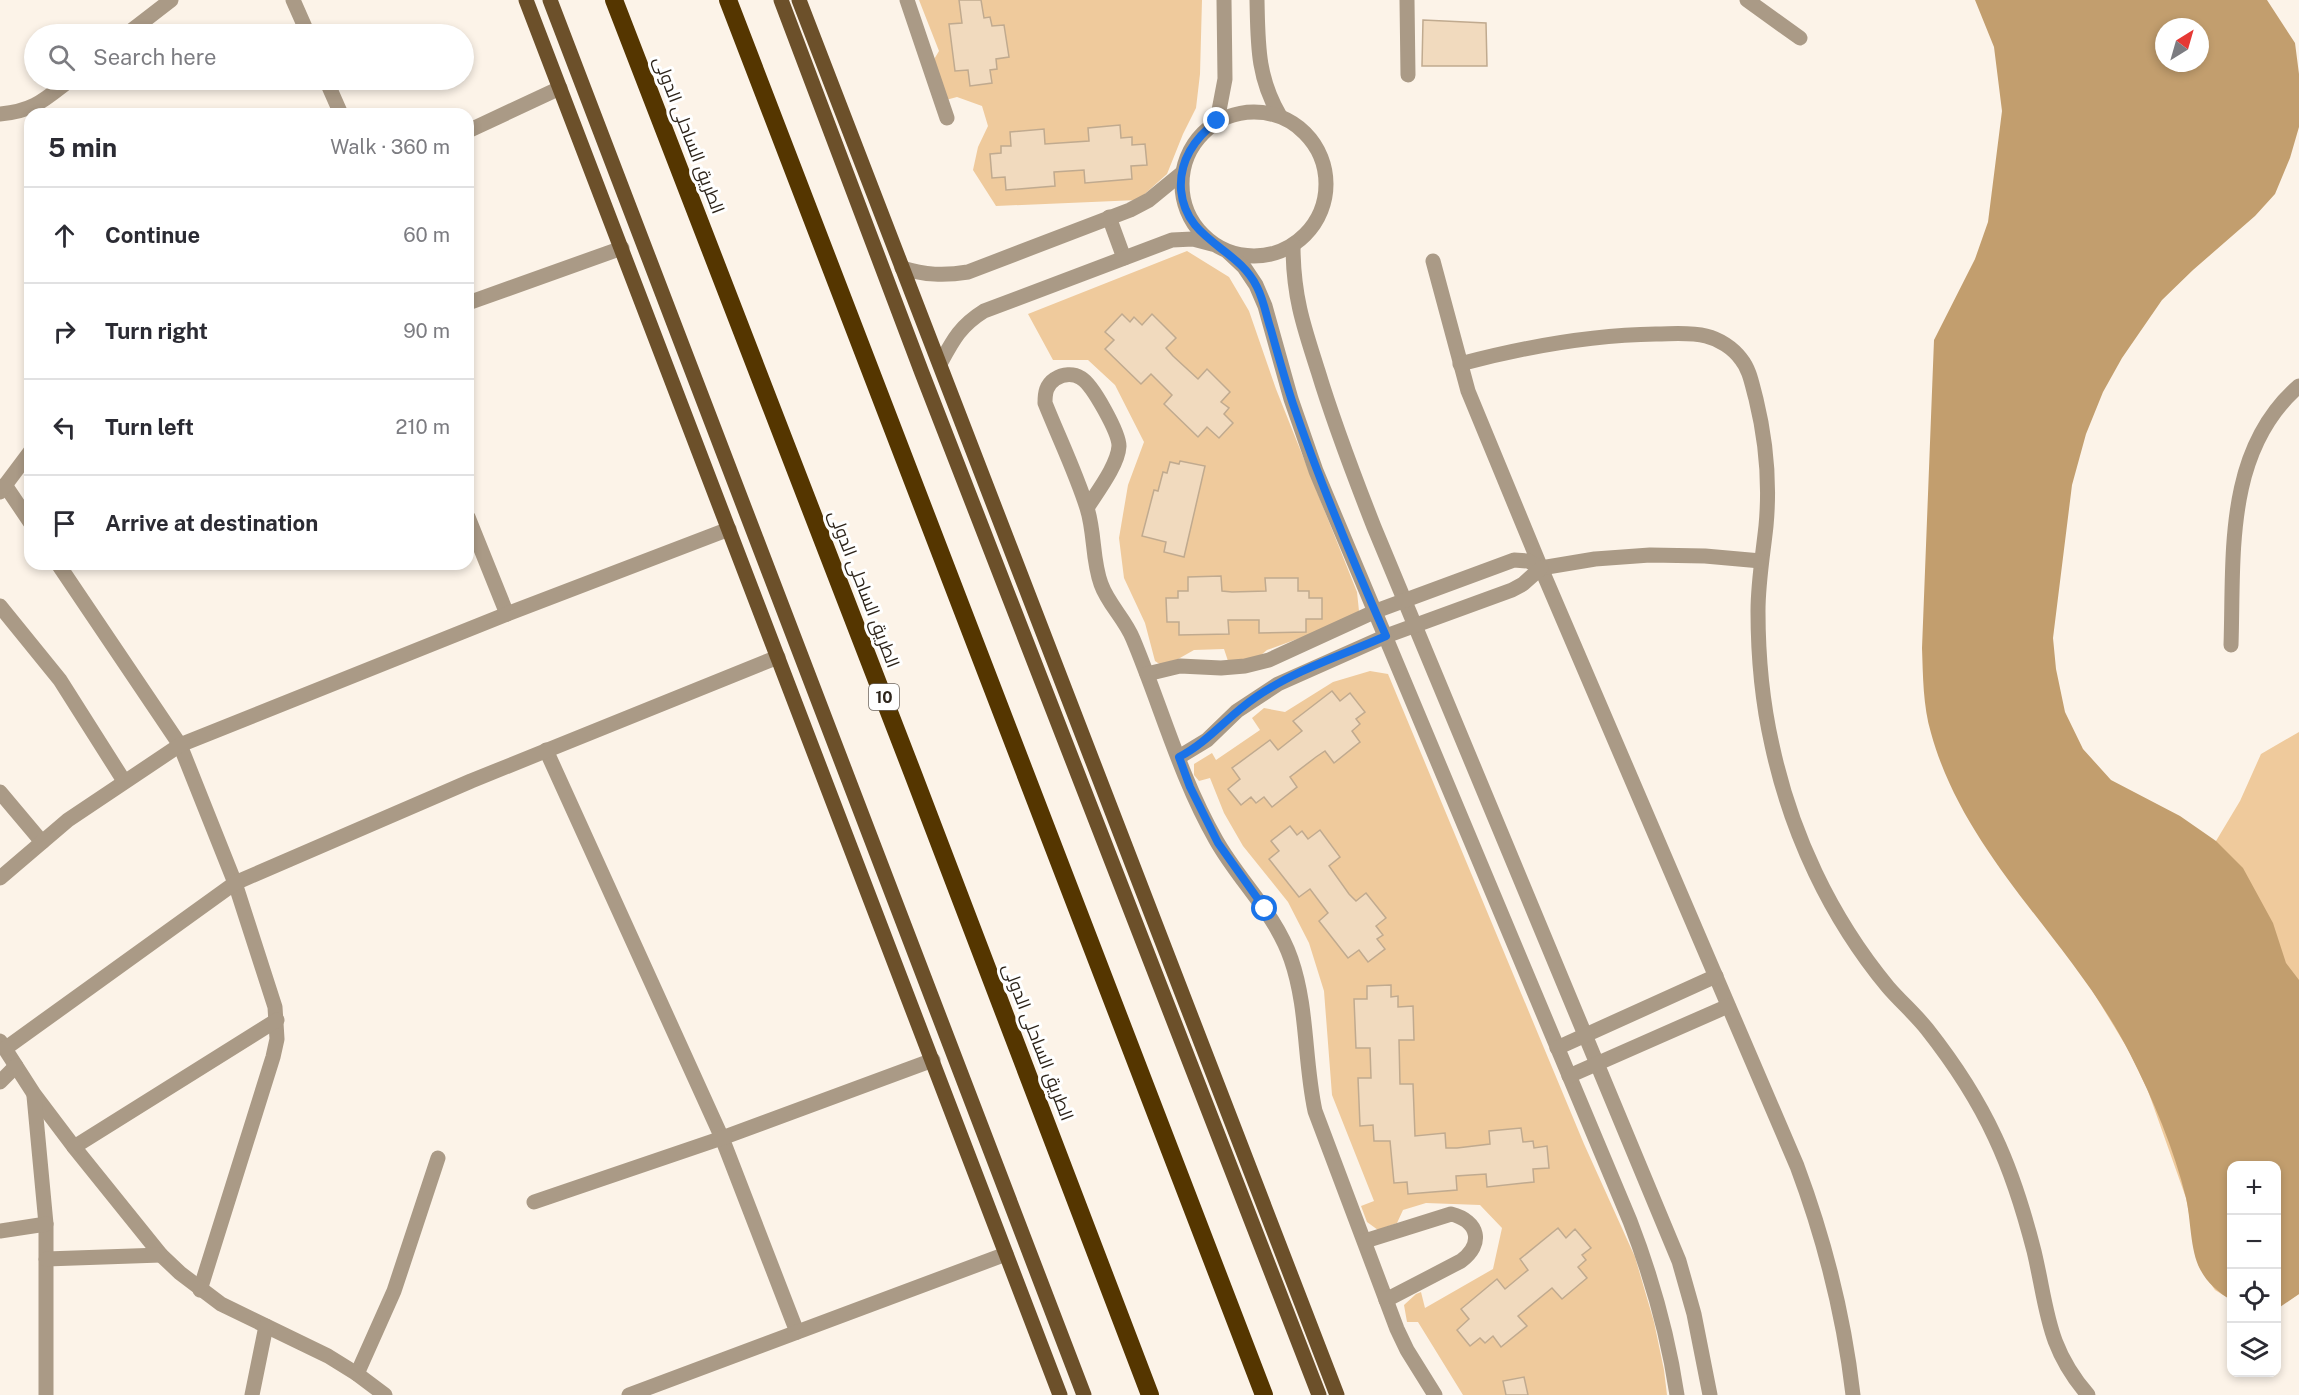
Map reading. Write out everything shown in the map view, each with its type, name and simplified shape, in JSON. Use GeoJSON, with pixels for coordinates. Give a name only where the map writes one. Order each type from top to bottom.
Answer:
{"type":"FeatureCollection","features":[{"type":"Feature","properties":{"kind":"highway","name":"الطريق الساحلى الدولى"},"geometry":{"type":"LineString","coordinates":[[614,0],[914,774],[1150,1395]]}},
{"type":"Feature","properties":{"kind":"highway"},"geometry":{"type":"LineString","coordinates":[[728,0],[1264,1395]]}},
{"type":"Feature","properties":{"kind":"main road"},"geometry":{"type":"LineString","coordinates":[[526,0],[1060,1395]]}},
{"type":"Feature","properties":{"kind":"main road"},"geometry":{"type":"LineString","coordinates":[[550,0],[1084,1395]]}},
{"type":"Feature","properties":{"kind":"main road"},"geometry":{"type":"LineString","coordinates":[[781,0],[922,373],[1319,1395]]}},
{"type":"Feature","properties":{"kind":"main road"},"geometry":{"type":"LineString","coordinates":[[799,0],[1337,1395]]}},
{"type":"Feature","properties":{"kind":"street"},"geometry":{"type":"LineString","coordinates":[[141,24],[171,0]]}},
{"type":"Feature","properties":{"kind":"street"},"geometry":{"type":"LineString","coordinates":[[293,0],[304,24]]}},
{"type":"Feature","properties":{"kind":"street"},"geometry":{"type":"LineString","coordinates":[[907,0],[947,118]]}},
{"type":"Feature","properties":{"kind":"street"},"geometry":{"type":"LineString","coordinates":[[1217,121],[1225,78],[1224,0]]}},
{"type":"Feature","properties":{"kind":"street"},"geometry":{"type":"LineString","coordinates":[[1257,0],[1259,62],[1270,99],[1280,116]]}},
{"type":"Feature","properties":{"kind":"street"},"geometry":{"type":"LineString","coordinates":[[1407,0],[1408,75]]}},
{"type":"Feature","properties":{"kind":"street"},"geometry":{"type":"LineString","coordinates":[[1747,0],[1800,38]]}},
{"type":"Feature","properties":{"kind":"street"},"geometry":{"type":"LineString","coordinates":[[474,128],[560,88]]}},
{"type":"Feature","properties":{"kind":"street"},"geometry":{"type":"LineString","coordinates":[[30,108],[56,90]]}},
{"type":"Feature","properties":{"kind":"street"},"geometry":{"type":"LineString","coordinates":[[331,90],[339,108]]}},
{"type":"Feature","properties":{"kind":"street"},"geometry":{"type":"LineString","coordinates":[[0,114],[24,110]]}},
{"type":"Feature","properties":{"kind":"street"},"geometry":{"type":"LineString","coordinates":[[1228,252],[1244,256],[1261,256],[1278,252],[1293,245],[1315,223],[1326,194],[1326,179],[1320,156],[1308,136],[1297,125],[1280,116],[1264,112],[1248,112],[1217,121],[1204,130],[1186,157],[1182,173],[1183,197],[1191,220],[1201,234],[1228,252],[1244,267],[1261,295],[1291,399],[1316,471],[1646,1263],[1670,1350],[1677,1395]]}},
{"type":"Feature","properties":{"kind":"street"},"geometry":{"type":"LineString","coordinates":[[902,268],[923,274],[945,276],[968,272],[1149,201],[1182,173]]}},
{"type":"Feature","properties":{"kind":"street"},"geometry":{"type":"LineString","coordinates":[[1109,218],[1125,258]]}},
{"type":"Feature","properties":{"kind":"street"},"geometry":{"type":"LineString","coordinates":[[940,364],[955,335],[968,321],[984,311],[1172,240],[1193,239],[1214,244]]}},
{"type":"Feature","properties":{"kind":"street"},"geometry":{"type":"LineString","coordinates":[[1293,245],[1296,296],[1322,386],[1374,527],[1599,1064],[1678,1261],[1694,1314],[1710,1395]]}},
{"type":"Feature","properties":{"kind":"street"},"geometry":{"type":"LineString","coordinates":[[474,301],[621,248]]}},
{"type":"Feature","properties":{"kind":"street"},"geometry":{"type":"LineString","coordinates":[[1433,261],[1460,364],[1541,568],[1797,1166],[1823,1243],[1842,1322],[1853,1395]]}},
{"type":"Feature","properties":{"kind":"street"},"geometry":{"type":"LineString","coordinates":[[1460,364],[1514,350],[1570,340],[1627,334],[1705,335],[1725,344],[1741,359],[1751,378],[1760,414],[1765,450],[1766,524],[1758,607],[1759,654],[1772,746],[1786,798],[1804,848],[1828,897],[1856,943],[1888,987],[1925,1026],[1951,1060],[1994,1134],[2025,1214],[2055,1346],[2071,1375],[2088,1395]]}},
{"type":"Feature","properties":{"kind":"street"},"geometry":{"type":"LineString","coordinates":[[1087,508],[1116,459],[1119,447],[1117,435],[1083,379],[1072,375],[1061,375],[1051,382],[1045,392],[1045,403],[1087,508],[1101,585],[1127,625],[1190,787],[1213,834],[1275,924],[1290,957],[1301,991],[1306,1026],[1309,1083],[1315,1111],[1334,1166],[1407,1350],[1435,1395]]}},
{"type":"Feature","properties":{"kind":"street"},"geometry":{"type":"LineString","coordinates":[[2231,645],[2235,521],[2243,475],[2263,428],[2277,408],[2299,386]]}},
{"type":"Feature","properties":{"kind":"street"},"geometry":{"type":"LineString","coordinates":[[24,460],[3,488],[24,514]]}},
{"type":"Feature","properties":{"kind":"street"},"geometry":{"type":"LineString","coordinates":[[0,878],[42,842],[124,781],[180,745],[507,614],[729,529]]}},
{"type":"Feature","properties":{"kind":"street"},"geometry":{"type":"LineString","coordinates":[[474,532],[507,614]]}},
{"type":"Feature","properties":{"kind":"street"},"geometry":{"type":"LineString","coordinates":[[1179,757],[1207,740],[1237,711],[1278,684],[1415,624],[1512,590],[1523,584],[1541,568],[1650,555],[1705,556],[1761,561]]}},
{"type":"Feature","properties":{"kind":"street"},"geometry":{"type":"LineString","coordinates":[[1147,674],[1180,666],[1221,668],[1245,666],[1269,660],[1376,611],[1514,560],[1528,561],[1541,568]]}},
{"type":"Feature","properties":{"kind":"street"},"geometry":{"type":"LineString","coordinates":[[62,570],[180,745],[235,884],[275,1007],[277,1039],[273,1057],[200,1290]]}},
{"type":"Feature","properties":{"kind":"street"},"geometry":{"type":"LineString","coordinates":[[0,606],[60,680],[124,781]]}},
{"type":"Feature","properties":{"kind":"street"},"geometry":{"type":"LineString","coordinates":[[385,1395],[357,1374],[308,1345],[228,1308],[200,1290],[161,1255],[74,1148],[34,1094],[3,1044],[235,884],[471,781],[778,657]]}},
{"type":"Feature","properties":{"kind":"street"},"geometry":{"type":"LineString","coordinates":[[546,750],[722,1138],[797,1332]]}},
{"type":"Feature","properties":{"kind":"street"},"geometry":{"type":"LineString","coordinates":[[0,792],[42,842]]}},
{"type":"Feature","properties":{"kind":"street"},"geometry":{"type":"LineString","coordinates":[[1557,1048],[1716,976]]}},
{"type":"Feature","properties":{"kind":"street"},"geometry":{"type":"LineString","coordinates":[[1569,1076],[1728,1006]]}},
{"type":"Feature","properties":{"kind":"street"},"geometry":{"type":"LineString","coordinates":[[74,1148],[277,1020]]}},
{"type":"Feature","properties":{"kind":"street"},"geometry":{"type":"LineString","coordinates":[[534,1202],[722,1138],[933,1060]]}},
{"type":"Feature","properties":{"kind":"street"},"geometry":{"type":"LineString","coordinates":[[0,1082],[16,1066]]}},
{"type":"Feature","properties":{"kind":"street"},"geometry":{"type":"LineString","coordinates":[[34,1094],[46,1224],[46,1395]]}},
{"type":"Feature","properties":{"kind":"street"},"geometry":{"type":"LineString","coordinates":[[357,1374],[394,1291],[438,1158]]}},
{"type":"Feature","properties":{"kind":"street"},"geometry":{"type":"LineString","coordinates":[[1365,1241],[1451,1214],[1462,1216],[1471,1223],[1475,1234],[1475,1245],[1470,1255],[1386,1300]]}},
{"type":"Feature","properties":{"kind":"street"},"geometry":{"type":"LineString","coordinates":[[0,1231],[46,1224]]}},
{"type":"Feature","properties":{"kind":"street"},"geometry":{"type":"LineString","coordinates":[[628,1395],[1006,1254]]}},
{"type":"Feature","properties":{"kind":"street"},"geometry":{"type":"LineString","coordinates":[[46,1259],[161,1255]]}},
{"type":"Feature","properties":{"kind":"street"},"geometry":{"type":"LineString","coordinates":[[252,1395],[266,1326]]}},
{"type":"Feature","properties":{"kind":"shaded area"},"geometry":{"type":"Polygon","coordinates":[[[919,0],[1202,0],[1200,74],[1196,108],[1167,174],[1138,200],[996,206],[973,170],[978,147],[988,126],[982,106],[957,97],[942,101],[930,66],[939,51],[919,0]]]}},
{"type":"Feature","properties":{"kind":"shaded area"},"geometry":{"type":"Polygon","coordinates":[[[1975,0],[2267,0],[2295,43],[2299,74],[2299,127],[2290,158],[2275,194],[2255,216],[2162,300],[2122,358],[2103,392],[2086,434],[2072,485],[2053,638],[2056,669],[2065,712],[2083,749],[2111,780],[2180,816],[2216,841],[2243,868],[2273,923],[2286,963],[2299,980],[2299,1294],[2281,1306],[2281,1161],[2227,1161],[2227,1297],[2209,1283],[2197,1261],[2192,1244],[2186,1198],[2175,1161],[2155,1106],[2130,1054],[2107,1013],[1994,860],[1969,820],[1947,778],[1928,723],[1922,648],[1934,340],[1975,259],[1988,222],[2002,111],[1994,47],[1975,0]]]}},
{"type":"Feature","properties":{"kind":"shaded area"},"geometry":{"type":"Polygon","coordinates":[[[1187,251],[1229,277],[1249,311],[1276,389],[1357,592],[1359,611],[1341,623],[1267,650],[1248,666],[1229,664],[1224,649],[1194,650],[1164,667],[1155,661],[1145,623],[1124,578],[1119,538],[1128,485],[1144,442],[1115,385],[1088,360],[1053,360],[1028,314],[1187,251]]]}},
{"type":"Feature","properties":{"kind":"shaded area"},"geometry":{"type":"Polygon","coordinates":[[[1370,671],[1388,674],[1584,1144],[1635,1257],[1654,1322],[1667,1395],[1463,1395],[1418,1322],[1407,1322],[1404,1305],[1416,1294],[1421,1292],[1425,1308],[1493,1269],[1502,1228],[1480,1205],[1426,1203],[1403,1210],[1397,1223],[1378,1230],[1367,1222],[1361,1206],[1374,1201],[1332,1095],[1324,991],[1309,943],[1288,902],[1243,846],[1224,813],[1210,778],[1199,781],[1194,775],[1194,764],[1212,753],[1216,760],[1260,730],[1252,718],[1264,708],[1285,712],[1333,682],[1370,671]]]}},
{"type":"Feature","properties":{"kind":"shaded area"},"geometry":{"type":"Polygon","coordinates":[[[2299,732],[2299,1294],[2281,1305],[2281,1161],[2227,1161],[2227,1298],[2215,1290],[2199,1267],[2186,1198],[2148,1091],[2129,1051],[2081,972],[2216,841],[2240,801],[2261,754],[2299,732]]]}},
{"type":"Feature","properties":{"kind":"building"},"geometry":{"type":"Polygon","coordinates":[[[959,0],[981,0],[984,18],[990,17],[992,26],[1004,25],[1009,57],[996,59],[997,69],[990,70],[992,83],[970,86],[968,70],[955,71],[949,24],[962,23],[959,0]]]}},
{"type":"Feature","properties":{"kind":"building"},"geometry":{"type":"Polygon","coordinates":[[[1423,20],[1486,23],[1487,66],[1422,66],[1423,20]]]}},
{"type":"Feature","properties":{"kind":"building"},"geometry":{"type":"Polygon","coordinates":[[[1120,125],[1121,138],[1132,137],[1132,145],[1145,144],[1147,165],[1131,166],[1132,179],[1085,183],[1084,170],[1054,172],[1055,186],[1006,190],[1005,177],[992,178],[990,154],[1001,153],[1001,146],[1011,146],[1010,132],[1044,129],[1045,144],[1089,141],[1088,128],[1120,125]]]}},
{"type":"Feature","properties":{"kind":"building"},"geometry":{"type":"Polygon","coordinates":[[[1122,314],[1130,322],[1134,317],[1142,325],[1152,314],[1176,338],[1166,348],[1173,356],[1198,379],[1207,369],[1230,392],[1221,402],[1229,408],[1224,414],[1233,423],[1219,438],[1207,427],[1198,437],[1164,404],[1172,395],[1151,374],[1141,384],[1105,349],[1114,340],[1105,332],[1122,314]]]}},
{"type":"Feature","properties":{"kind":"building"},"geometry":{"type":"Polygon","coordinates":[[[1180,461],[1205,466],[1184,557],[1164,552],[1166,542],[1142,536],[1154,490],[1158,491],[1163,472],[1167,473],[1170,462],[1179,464],[1180,461]]]}},
{"type":"Feature","properties":{"kind":"building"},"geometry":{"type":"Polygon","coordinates":[[[1221,576],[1222,591],[1232,592],[1266,591],[1265,578],[1298,578],[1298,591],[1309,591],[1309,598],[1322,598],[1322,619],[1306,619],[1306,632],[1259,633],[1259,620],[1228,620],[1229,634],[1179,635],[1179,622],[1167,622],[1166,598],[1178,598],[1178,591],[1188,591],[1188,577],[1221,576]]]}},
{"type":"Feature","properties":{"kind":"building"},"geometry":{"type":"Polygon","coordinates":[[[1332,691],[1340,701],[1350,693],[1365,712],[1356,719],[1360,724],[1352,731],[1360,742],[1334,763],[1325,751],[1316,757],[1290,777],[1297,787],[1272,807],[1264,797],[1256,803],[1251,797],[1241,805],[1228,789],[1240,779],[1232,768],[1270,740],[1278,750],[1302,731],[1293,721],[1332,691]]]}},
{"type":"Feature","properties":{"kind":"building"},"geometry":{"type":"Polygon","coordinates":[[[1290,826],[1297,835],[1302,831],[1308,839],[1320,830],[1340,857],[1329,866],[1349,894],[1356,901],[1366,893],[1386,918],[1376,926],[1383,935],[1377,939],[1385,949],[1368,962],[1359,950],[1348,958],[1319,921],[1328,913],[1310,889],[1299,897],[1269,859],[1279,851],[1271,841],[1290,826]]]}},
{"type":"Feature","properties":{"kind":"building"},"geometry":{"type":"Polygon","coordinates":[[[1391,985],[1391,997],[1398,996],[1398,1007],[1413,1006],[1414,1040],[1399,1040],[1400,1084],[1413,1084],[1415,1136],[1445,1133],[1446,1148],[1457,1148],[1490,1144],[1489,1131],[1521,1128],[1523,1142],[1533,1141],[1534,1148],[1547,1146],[1549,1168],[1533,1169],[1534,1182],[1487,1187],[1486,1174],[1456,1176],[1457,1190],[1408,1194],[1407,1182],[1394,1183],[1390,1141],[1374,1141],[1373,1125],[1360,1126],[1358,1078],[1371,1078],[1370,1048],[1356,1048],[1354,999],[1367,999],[1367,986],[1391,985]]]}},
{"type":"Feature","properties":{"kind":"building"},"geometry":{"type":"Polygon","coordinates":[[[1558,1228],[1566,1238],[1575,1229],[1591,1248],[1582,1255],[1586,1260],[1578,1267],[1587,1278],[1562,1299],[1552,1288],[1518,1316],[1527,1326],[1501,1347],[1493,1336],[1485,1343],[1480,1338],[1470,1346],[1457,1330],[1469,1319],[1461,1309],[1497,1279],[1505,1289],[1528,1270],[1520,1259],[1558,1228]]]}},
{"type":"Feature","properties":{"kind":"building"},"geometry":{"type":"Polygon","coordinates":[[[1524,1377],[1528,1395],[1506,1395],[1503,1381],[1524,1377]]]}},
{"type":"Feature","properties":{"kind":"route"},"geometry":{"type":"LineString","coordinates":[[1217,121],[1204,130],[1186,157],[1181,189],[1184,205],[1201,234],[1228,252],[1244,267],[1256,285],[1265,306],[1291,399],[1316,471],[1386,636],[1278,684],[1237,711],[1207,740],[1179,757],[1203,816],[1218,843],[1265,909]]}}]}
